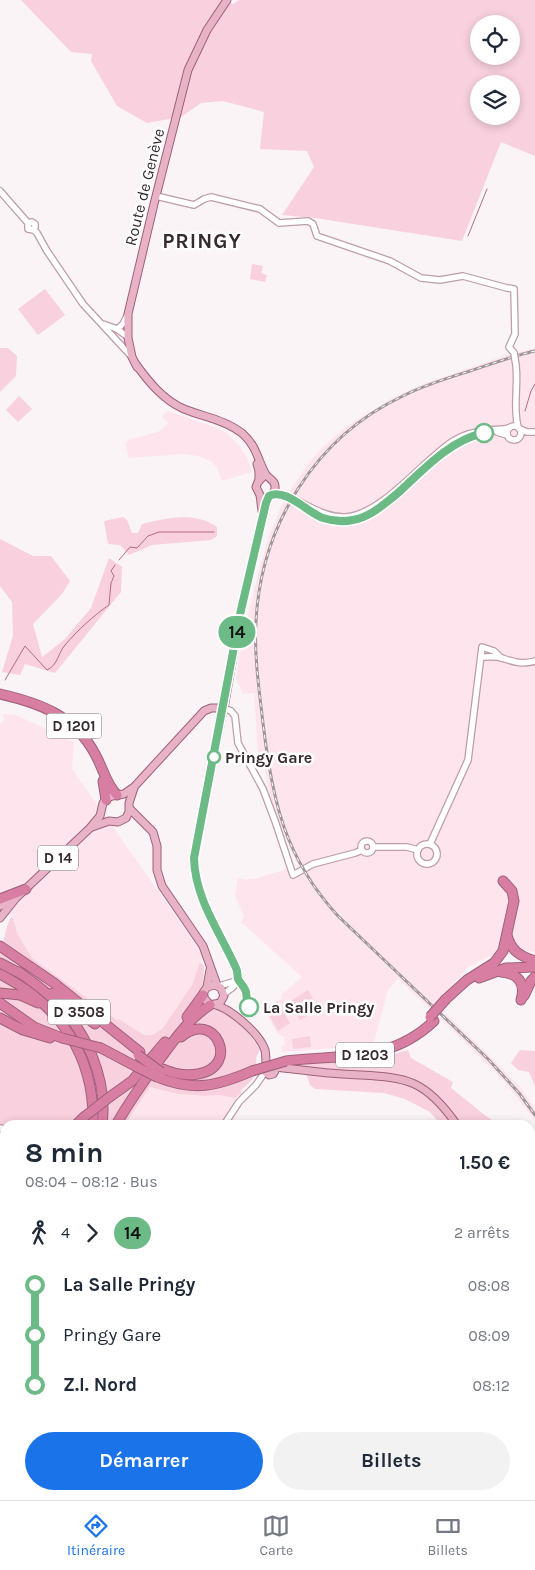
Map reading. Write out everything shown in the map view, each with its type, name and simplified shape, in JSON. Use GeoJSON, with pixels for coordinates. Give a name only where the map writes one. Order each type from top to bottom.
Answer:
{"type":"FeatureCollection","features":[{"type":"Feature","properties":{"kind":"highway","name":"D 1201"},"geometry":{"type":"LineString","coordinates":[[0,696],[27,701],[46,708],[60,715],[74,726],[93,750],[109,785],[118,795]]}},
{"type":"Feature","properties":{"kind":"highway","name":"D 1201"},"geometry":{"type":"LineString","coordinates":[[0,696],[42,710],[59,719],[70,728],[85,744],[94,760],[104,786],[106,800]]}},
{"type":"Feature","properties":{"kind":"highway"},"geometry":{"type":"LineString","coordinates":[[476,974],[500,957],[504,948],[514,896],[512,891],[502,881]]}},
{"type":"Feature","properties":{"kind":"highway"},"geometry":{"type":"LineString","coordinates":[[0,899],[26,889]]}},
{"type":"Feature","properties":{"kind":"highway"},"geometry":{"type":"LineString","coordinates":[[506,932],[515,952],[535,962]]}},
{"type":"Feature","properties":{"kind":"highway"},"geometry":{"type":"LineString","coordinates":[[0,937],[2,941],[139,1054]]}},
{"type":"Feature","properties":{"kind":"highway"},"geometry":{"type":"LineString","coordinates":[[0,946],[38,971]]}},
{"type":"Feature","properties":{"kind":"highway","name":"D 1203"},"geometry":{"type":"LineString","coordinates":[[139,1054],[161,1073],[182,1085],[205,1086],[226,1082],[253,1069],[375,1048],[404,1036],[432,1019],[460,985],[476,974],[507,964],[535,962]]}},
{"type":"Feature","properties":{"kind":"highway","name":"D 3508"},"geometry":{"type":"LineString","coordinates":[[0,963],[50,990],[139,1054]]}},
{"type":"Feature","properties":{"kind":"highway","name":"D 1203"},"geometry":{"type":"LineString","coordinates":[[448,1001],[471,983],[495,972],[513,967],[535,967]]}},
{"type":"Feature","properties":{"kind":"highway"},"geometry":{"type":"LineString","coordinates":[[19,972],[52,997],[68,1015],[83,1037],[95,1063],[100,1080],[102,1120]]}},
{"type":"Feature","properties":{"kind":"highway"},"geometry":{"type":"LineString","coordinates":[[495,972],[511,973],[518,978],[522,987],[521,1000],[535,976]]}},
{"type":"Feature","properties":{"kind":"highway"},"geometry":{"type":"LineString","coordinates":[[0,974],[45,1003],[64,1037]]}},
{"type":"Feature","properties":{"kind":"highway"},"geometry":{"type":"LineString","coordinates":[[0,993],[17,994],[45,1008],[64,1037],[76,1045],[87,1075],[92,1101],[93,1120]]}},
{"type":"Feature","properties":{"kind":"highway"},"geometry":{"type":"LineString","coordinates":[[80,1120],[132,1081],[145,1068],[203,995]]}},
{"type":"Feature","properties":{"kind":"highway","name":"D 3508"},"geometry":{"type":"LineString","coordinates":[[0,1002],[21,1019],[34,1026],[97,1047],[135,1066]]}},
{"type":"Feature","properties":{"kind":"highway"},"geometry":{"type":"LineString","coordinates":[[119,1120],[144,1081],[192,1018],[213,1005]]}},
{"type":"Feature","properties":{"kind":"highway"},"geometry":{"type":"LineString","coordinates":[[0,1018],[31,1033],[64,1037]]}},
{"type":"Feature","properties":{"kind":"highway"},"geometry":{"type":"LineString","coordinates":[[161,1073],[184,1075],[204,1073],[217,1064],[221,1050],[218,1039],[214,1034],[199,1028],[183,1035],[163,1055]]}},
{"type":"Feature","properties":{"kind":"highway","name":"D 1203"},"geometry":{"type":"LineString","coordinates":[[135,1066],[161,1073]]}},
{"type":"Feature","properties":{"kind":"main road","name":"Route de Genève"},"geometry":{"type":"LineString","coordinates":[[222,0],[188,70],[128,314],[128,336],[133,360],[146,384],[162,400],[182,411],[226,427],[241,438],[250,448],[259,471],[259,480],[256,488],[260,495],[262,522]]}},
{"type":"Feature","properties":{"kind":"main road","name":"Route de Genève"},"geometry":{"type":"LineString","coordinates":[[212,22],[227,0]]}},
{"type":"Feature","properties":{"kind":"main road","name":"Route de Genève"},"geometry":{"type":"LineString","coordinates":[[133,360],[148,381],[164,397],[182,408],[228,425],[244,435],[253,445],[268,478],[274,481],[241,610],[224,708]]}},
{"type":"Feature","properties":{"kind":"main road"},"geometry":{"type":"LineString","coordinates":[[259,480],[268,478]]}},
{"type":"Feature","properties":{"kind":"main road"},"geometry":{"type":"LineString","coordinates":[[260,495],[272,492]]}},
{"type":"Feature","properties":{"kind":"main road"},"geometry":{"type":"LineString","coordinates":[[144,822],[124,820],[116,823],[109,821],[104,816],[102,810],[106,800],[134,787],[203,712],[211,708],[224,708]]}},
{"type":"Feature","properties":{"kind":"main road"},"geometry":{"type":"LineString","coordinates":[[124,820],[129,814],[134,787]]}},
{"type":"Feature","properties":{"kind":"main road"},"geometry":{"type":"LineString","coordinates":[[118,795],[125,798],[129,806],[151,829],[157,846],[156,866],[162,886],[203,946],[218,986],[234,1015]]}},
{"type":"Feature","properties":{"kind":"main road","name":"D 14"},"geometry":{"type":"LineString","coordinates":[[0,922],[6,909],[16,898],[90,828],[99,818],[102,810]]}},
{"type":"Feature","properties":{"kind":"main road","name":"D 14"},"geometry":{"type":"LineString","coordinates":[[90,828],[109,821]]}},
{"type":"Feature","properties":{"kind":"main road","name":"D 14"},"geometry":{"type":"LineString","coordinates":[[0,906],[16,898]]}},
{"type":"Feature","properties":{"kind":"main road"},"geometry":{"type":"LineString","coordinates":[[210,968],[207,986],[203,995],[204,1000],[226,1009],[234,1015],[262,1044],[270,1070],[286,1063],[404,1079],[430,1094],[453,1120]]}},
{"type":"Feature","properties":{"kind":"main road"},"geometry":{"type":"LineString","coordinates":[[207,986],[218,986]]}},
{"type":"Feature","properties":{"kind":"main road"},"geometry":{"type":"LineString","coordinates":[[213,1005],[221,1002],[224,995]]}},
{"type":"Feature","properties":{"kind":"street"},"geometry":{"type":"LineString","coordinates":[[0,192],[28,223],[32,222],[35,224],[34,230],[71,288],[133,360]]}},
{"type":"Feature","properties":{"kind":"street"},"geometry":{"type":"LineString","coordinates":[[156,196],[194,204],[204,198],[211,197],[260,209],[279,223],[308,221],[313,224],[317,236],[390,261],[421,278],[440,280],[463,276],[514,289],[515,334],[509,347],[514,356],[518,380],[513,429],[514,440],[527,432]]}},
{"type":"Feature","properties":{"kind":"street"},"geometry":{"type":"LineString","coordinates":[[91,313],[106,326],[117,329],[128,336]]}},
{"type":"Feature","properties":{"kind":"street"},"geometry":{"type":"LineString","coordinates":[[117,329],[123,324],[128,314]]}},
{"type":"Feature","properties":{"kind":"street"},"geometry":{"type":"LineString","coordinates":[[111,335],[122,339],[128,336]]}},
{"type":"Feature","properties":{"kind":"street"},"geometry":{"type":"LineString","coordinates":[[513,429],[520,436]]}},
{"type":"Feature","properties":{"kind":"street"},"geometry":{"type":"LineString","coordinates":[[272,492],[305,506],[310,512],[333,520],[343,521],[362,518],[382,507],[448,450],[464,440],[474,436],[513,429],[535,432]]}},
{"type":"Feature","properties":{"kind":"street"},"geometry":{"type":"LineString","coordinates":[[430,844],[468,760],[482,647],[494,651],[501,658]]}},
{"type":"Feature","properties":{"kind":"street"},"geometry":{"type":"LineString","coordinates":[[481,656],[501,658],[515,663],[535,661]]}},
{"type":"Feature","properties":{"kind":"street"},"geometry":{"type":"LineString","coordinates":[[224,995],[236,985],[238,980],[237,971],[214,928],[194,868],[195,851],[224,708],[230,710],[235,716],[238,743],[263,789],[293,875],[322,862],[362,850],[362,845],[366,842],[370,842],[373,847],[406,847],[418,850]]}},
{"type":"Feature","properties":{"kind":"street"},"geometry":{"type":"LineString","coordinates":[[430,844],[434,847],[437,854],[435,860],[426,864],[420,861],[417,856],[418,850],[423,845],[430,844]]}},
{"type":"Feature","properties":{"kind":"street"},"geometry":{"type":"LineString","coordinates":[[218,986],[230,984],[238,980]]}},
{"type":"Feature","properties":{"kind":"street"},"geometry":{"type":"LineString","coordinates":[[227,1120],[239,1102],[270,1070]]}},
{"type":"Feature","properties":{"kind":"shaded area"},"geometry":{"type":"Polygon","coordinates":[[[21,0],[225,0],[233,4],[239,0],[535,0],[535,156],[501,142],[462,241],[315,218],[282,215],[314,167],[307,151],[260,149],[264,112],[223,101],[201,103],[181,117],[147,123],[117,106],[91,61],[92,54],[71,52],[21,0]]]}},
{"type":"Feature","properties":{"kind":"shaded area"},"geometry":{"type":"Polygon","coordinates":[[[252,264],[263,266],[261,273],[267,275],[265,282],[250,279],[252,264]]]}},
{"type":"Feature","properties":{"kind":"shaded area"},"geometry":{"type":"Polygon","coordinates":[[[45,289],[65,315],[38,335],[18,309],[45,289]]]}},
{"type":"Feature","properties":{"kind":"shaded area"},"geometry":{"type":"Polygon","coordinates":[[[0,348],[8,348],[17,356],[16,376],[0,392],[0,348]]]}},
{"type":"Feature","properties":{"kind":"shaded area"},"geometry":{"type":"Polygon","coordinates":[[[535,348],[535,952],[523,950],[489,956],[467,968],[431,1010],[398,979],[388,990],[373,1045],[283,1052],[281,1047],[285,1045],[284,1037],[277,1033],[263,1007],[282,999],[281,995],[302,977],[241,922],[244,916],[235,896],[238,878],[253,879],[291,868],[304,873],[309,870],[305,864],[299,867],[278,822],[270,798],[263,757],[258,757],[254,693],[243,694],[236,678],[241,646],[269,536],[280,509],[285,500],[287,501],[291,495],[289,493],[310,461],[347,426],[391,399],[423,384],[507,355],[535,348]]]}},
{"type":"Feature","properties":{"kind":"shaded area"},"geometry":{"type":"Polygon","coordinates":[[[19,396],[32,409],[18,422],[6,410],[19,396]]]}},
{"type":"Feature","properties":{"kind":"shaded area"},"geometry":{"type":"Polygon","coordinates":[[[168,411],[227,433],[240,447],[247,458],[252,472],[222,481],[216,466],[199,456],[184,454],[129,458],[125,443],[131,439],[158,432],[169,423],[162,416],[168,411]]]}},
{"type":"Feature","properties":{"kind":"shaded area"},"geometry":{"type":"Polygon","coordinates":[[[123,517],[127,520],[132,533],[138,533],[142,524],[170,518],[190,517],[209,522],[217,527],[217,536],[211,540],[152,545],[129,555],[120,545],[108,544],[104,521],[123,517]]]}},
{"type":"Feature","properties":{"kind":"shaded area"},"geometry":{"type":"Polygon","coordinates":[[[0,539],[33,556],[51,556],[70,581],[62,594],[33,624],[42,657],[65,639],[91,608],[109,558],[122,567],[121,592],[55,673],[25,664],[20,675],[2,672],[13,636],[12,602],[0,586],[0,539]]]}},
{"type":"Feature","properties":{"kind":"shaded area"},"geometry":{"type":"Polygon","coordinates":[[[3,714],[16,715],[74,742],[72,769],[203,955],[192,985],[163,1028],[153,1035],[144,1035],[119,1019],[117,1020],[32,958],[18,935],[12,916],[0,899],[0,724],[4,721],[3,714]]]}},
{"type":"Feature","properties":{"kind":"shaded area"},"geometry":{"type":"Polygon","coordinates":[[[12,916],[18,935],[32,958],[117,1020],[119,1019],[144,1035],[153,1035],[163,1028],[192,985],[200,962],[204,966],[203,983],[198,997],[209,1008],[225,1012],[232,1017],[251,1036],[260,1050],[256,1058],[257,1074],[241,1090],[241,1094],[235,1098],[219,1095],[178,1094],[150,1087],[128,1120],[0,1120],[0,944],[2,944],[8,922],[12,916]]]}},
{"type":"Feature","properties":{"kind":"shaded area"},"geometry":{"type":"Polygon","coordinates":[[[308,990],[319,1008],[300,1020],[289,1002],[308,990]]]}},
{"type":"Feature","properties":{"kind":"shaded area"},"geometry":{"type":"Polygon","coordinates":[[[277,1001],[290,1023],[278,1031],[265,1008],[277,1001]]]}},
{"type":"Feature","properties":{"kind":"shaded area"},"geometry":{"type":"Polygon","coordinates":[[[445,1013],[521,1088],[535,1108],[535,1120],[504,1081],[440,1018],[445,1013]]]}},
{"type":"Feature","properties":{"kind":"shaded area"},"geometry":{"type":"Polygon","coordinates":[[[310,1036],[311,1047],[293,1049],[292,1039],[310,1036]]]}},
{"type":"Feature","properties":{"kind":"shaded area"},"geometry":{"type":"Polygon","coordinates":[[[408,1050],[411,1058],[453,1082],[451,1088],[492,1120],[437,1120],[430,1112],[405,1099],[384,1093],[315,1089],[310,1085],[307,1076],[294,1063],[386,1056],[408,1050]]]}},
{"type":"Feature","properties":{"kind":"shaded area"},"geometry":{"type":"Polygon","coordinates":[[[520,1050],[535,1051],[535,1086],[529,1072],[518,1070],[511,1063],[520,1050]]]}},
{"type":"Feature","properties":{"kind":"shaded area"},"geometry":{"type":"Polygon","coordinates":[[[150,1087],[178,1094],[219,1095],[235,1098],[240,1105],[231,1120],[129,1120],[150,1087]]]}},
{"type":"Feature","properties":{"kind":"waterway"},"geometry":{"type":"LineString","coordinates":[[468,236],[487,189]]}},
{"type":"Feature","properties":{"kind":"waterway"},"geometry":{"type":"LineString","coordinates":[[525,411],[535,384]]}},
{"type":"Feature","properties":{"kind":"waterway"},"geometry":{"type":"LineString","coordinates":[[119,560],[130,547],[137,548],[148,536],[159,532],[214,532]]}},
{"type":"Feature","properties":{"kind":"waterway"},"geometry":{"type":"LineString","coordinates":[[5,680],[25,646],[47,670],[51,668],[70,639],[109,605],[111,583],[114,576],[111,571],[115,565]]}},
{"type":"Feature","properties":{"kind":"railway"},"geometry":{"type":"LineString","coordinates":[[535,351],[419,388],[372,414],[344,435],[319,460],[298,488],[282,519],[269,552],[260,586],[256,621],[258,685],[271,777],[276,802],[284,826],[305,872],[338,916],[488,1059],[519,1093],[535,1115]]}},
{"type":"Feature","properties":{"kind":"bus line","name":"14"},"geometry":{"type":"LineString","coordinates":[[249,1007],[246,1001],[246,992],[242,983],[238,980],[237,971],[214,928],[199,890],[194,858],[241,610],[266,503],[269,496],[276,494],[305,506],[310,512],[323,518],[343,521],[362,518],[382,507],[448,450],[464,440],[484,433]]}},
{"type":"Feature","properties":{"kind":"place","name":"Pringy Gare"},"geometry":{"type":"Point","coordinates":[214,757]}},
{"type":"Feature","properties":{"kind":"place","name":"La Salle Pringy"},"geometry":{"type":"Point","coordinates":[249,1007]}},
{"type":"Feature","properties":{"kind":"district","name":"PRINGY"},"geometry":{"type":"Point","coordinates":[202,241]}}]}
